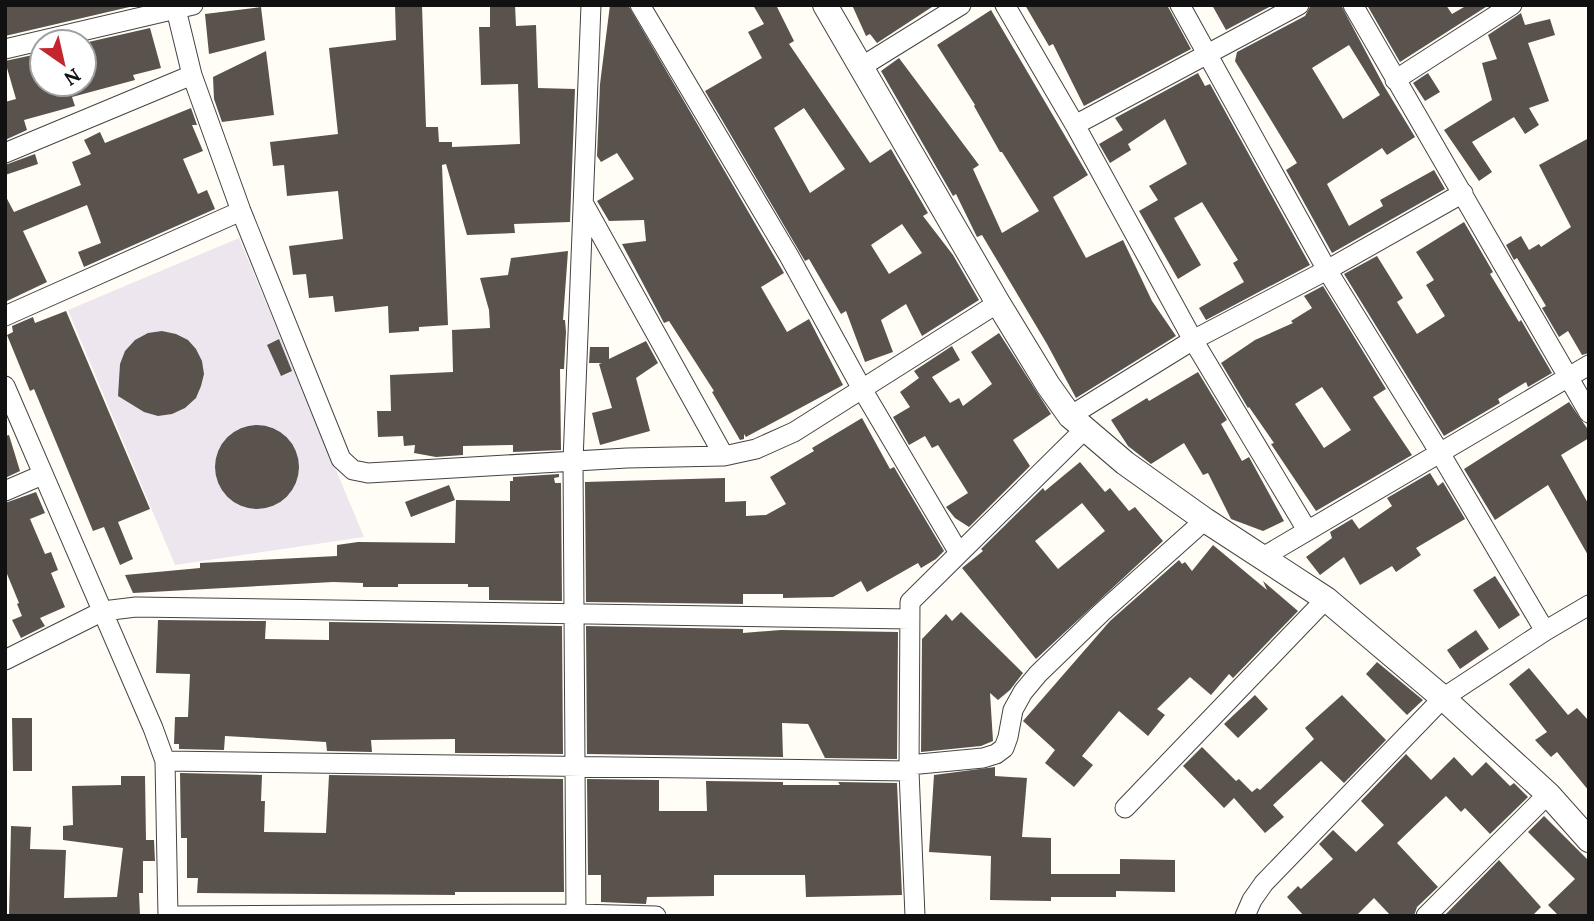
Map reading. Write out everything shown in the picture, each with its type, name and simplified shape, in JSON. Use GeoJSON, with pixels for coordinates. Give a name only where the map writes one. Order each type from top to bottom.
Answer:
{"type":"FeatureCollection","features":[{"type":"Feature","properties":{"kind":"street"},"geometry":{"type":"LineString","coordinates":[[576,915],[573,461],[591,5]]}},
{"type":"Feature","properties":{"kind":"street"},"geometry":{"type":"LineString","coordinates":[[640,5],[789,256],[862,389],[959,553]]}},
{"type":"Feature","properties":{"kind":"street"},"geometry":{"type":"LineString","coordinates":[[825,5],[998,303],[1048,385],[1078,422],[1125,463],[1205,520],[1326,599],[1443,698],[1548,794],[1589,841]]}},
{"type":"Feature","properties":{"kind":"street"},"geometry":{"type":"LineString","coordinates":[[861,67],[961,5]]}},
{"type":"Feature","properties":{"kind":"street"},"geometry":{"type":"LineString","coordinates":[[1005,5],[1075,125],[1193,340],[1307,530]]}},
{"type":"Feature","properties":{"kind":"street"},"geometry":{"type":"LineString","coordinates":[[1180,5],[1327,270],[1440,453],[1545,631]]}},
{"type":"Feature","properties":{"kind":"street"},"geometry":{"type":"LineString","coordinates":[[1075,125],[1299,5]]}},
{"type":"Feature","properties":{"kind":"street"},"geometry":{"type":"LineString","coordinates":[[1353,5],[1589,413]]}},
{"type":"Feature","properties":{"kind":"street"},"geometry":{"type":"LineString","coordinates":[[1395,80],[1513,5]]}},
{"type":"Feature","properties":{"kind":"street"},"geometry":{"type":"LineString","coordinates":[[5,49],[182,6],[192,75],[241,211],[341,459],[353,470],[368,473],[573,461],[723,456],[757,449],[794,432],[998,303]]}},
{"type":"Feature","properties":{"kind":"street"},"geometry":{"type":"LineString","coordinates":[[5,153],[192,75]]}},
{"type":"Feature","properties":{"kind":"street"},"geometry":{"type":"LineString","coordinates":[[915,916],[909,768],[910,602],[959,553],[1078,422],[1193,340],[1327,270],[1463,193]]}},
{"type":"Feature","properties":{"kind":"street"},"geometry":{"type":"LineString","coordinates":[[585,206],[723,456]]}},
{"type":"Feature","properties":{"kind":"street"},"geometry":{"type":"LineString","coordinates":[[5,316],[241,211]]}},
{"type":"Feature","properties":{"kind":"street"},"geometry":{"type":"LineString","coordinates":[[1263,557],[1589,365]]}},
{"type":"Feature","properties":{"kind":"street"},"geometry":{"type":"LineString","coordinates":[[5,386],[166,761],[168,916]]}},
{"type":"Feature","properties":{"kind":"street"},"geometry":{"type":"LineString","coordinates":[[5,491],[42,475]]}},
{"type":"Feature","properties":{"kind":"street"},"geometry":{"type":"LineString","coordinates":[[166,761],[909,768],[983,758],[1004,748],[1013,710],[1038,674],[1102,612],[1205,520]]}},
{"type":"Feature","properties":{"kind":"street"},"geometry":{"type":"LineString","coordinates":[[1125,808],[1326,599]]}},
{"type":"Feature","properties":{"kind":"street"},"geometry":{"type":"LineString","coordinates":[[1245,916],[1264,883],[1443,698],[1589,605]]}},
{"type":"Feature","properties":{"kind":"street"},"geometry":{"type":"LineString","coordinates":[[5,660],[103,611],[136,607],[909,619]]}},
{"type":"Feature","properties":{"kind":"street"},"geometry":{"type":"LineString","coordinates":[[1426,916],[1548,794]]}},
{"type":"Feature","properties":{"kind":"street"},"geometry":{"type":"LineString","coordinates":[[177,916],[656,916]]}},
{"type":"Feature","properties":{"kind":"shaded area"},"geometry":{"type":"Polygon","coordinates":[[[239,238],[364,537],[175,565],[68,310],[239,238]]]}},
{"type":"Feature","properties":{"kind":"building"},"geometry":{"type":"Polygon","coordinates":[[[5,5],[138,5],[39,28],[28,28],[28,31],[5,36],[5,5]]]}},
{"type":"Feature","properties":{"kind":"building"},"geometry":{"type":"Polygon","coordinates":[[[395,5],[422,5],[426,127],[438,127],[439,142],[452,142],[452,147],[520,144],[518,84],[481,85],[479,27],[490,27],[490,5],[515,5],[516,26],[536,25],[538,88],[575,89],[570,222],[514,224],[515,233],[467,235],[446,164],[442,165],[448,325],[389,333],[388,306],[335,312],[333,296],[309,298],[306,274],[293,275],[289,246],[343,239],[338,191],[287,196],[284,165],[273,166],[270,142],[338,134],[329,48],[396,40],[395,5]]]}},
{"type":"Feature","properties":{"kind":"building"},"geometry":{"type":"Polygon","coordinates":[[[610,5],[628,5],[784,273],[761,287],[787,332],[809,319],[843,385],[746,437],[744,434],[744,439],[740,440],[712,392],[714,391],[669,321],[664,323],[622,244],[646,241],[644,220],[609,221],[597,201],[634,179],[617,153],[601,162],[597,156],[600,84],[610,5]]]}},
{"type":"Feature","properties":{"kind":"building"},"geometry":{"type":"Polygon","coordinates":[[[753,5],[776,5],[794,41],[789,44],[870,163],[891,149],[928,213],[923,216],[953,255],[979,300],[922,336],[906,304],[881,320],[893,352],[865,362],[846,311],[841,314],[809,259],[805,261],[705,91],[762,58],[748,32],[764,24],[753,5]],[[804,108],[774,128],[810,193],[845,169],[804,108]],[[902,224],[871,245],[889,274],[922,253],[902,224]]]}},
{"type":"Feature","properties":{"kind":"building"},"geometry":{"type":"Polygon","coordinates":[[[852,5],[935,5],[877,43],[870,34],[866,36],[852,5]]]}},
{"type":"Feature","properties":{"kind":"building"},"geometry":{"type":"Polygon","coordinates":[[[1025,5],[1167,5],[1191,49],[1084,106],[1053,44],[1049,46],[1025,5]]]}},
{"type":"Feature","properties":{"kind":"building"},"geometry":{"type":"Polygon","coordinates":[[[1212,5],[1273,5],[1226,30],[1212,5]]]}},
{"type":"Feature","properties":{"kind":"building"},"geometry":{"type":"Polygon","coordinates":[[[1311,5],[1341,5],[1384,86],[1415,137],[1387,155],[1382,148],[1327,184],[1349,226],[1383,206],[1380,200],[1434,170],[1445,189],[1332,253],[1286,170],[1297,163],[1235,61],[1237,52],[1305,16],[1311,5]],[[1349,45],[1312,68],[1343,119],[1380,95],[1349,45]]]}},
{"type":"Feature","properties":{"kind":"building"},"geometry":{"type":"Polygon","coordinates":[[[1367,5],[1446,5],[1452,14],[1464,7],[1463,5],[1489,5],[1400,62],[1367,5]]]}},
{"type":"Feature","properties":{"kind":"building"},"geometry":{"type":"Polygon","coordinates":[[[261,7],[265,40],[209,54],[205,14],[261,7]]]}},
{"type":"Feature","properties":{"kind":"building"},"geometry":{"type":"Polygon","coordinates":[[[991,10],[1088,175],[1053,197],[1086,258],[1123,240],[1152,301],[1176,336],[1076,398],[982,235],[977,237],[956,194],[953,196],[881,71],[899,58],[979,165],[973,169],[1002,233],[1039,211],[1000,152],[975,105],[937,45],[991,10]]]}},
{"type":"Feature","properties":{"kind":"building"},"geometry":{"type":"Polygon","coordinates":[[[1521,13],[1525,25],[1550,19],[1555,35],[1528,43],[1549,101],[1529,108],[1539,125],[1525,134],[1514,117],[1472,142],[1492,172],[1479,181],[1444,130],[1492,100],[1482,63],[1497,59],[1488,35],[1521,13]]]}},
{"type":"Feature","properties":{"kind":"building"},"geometry":{"type":"Polygon","coordinates":[[[150,28],[161,68],[133,75],[135,80],[98,90],[98,40],[150,28]]]}},
{"type":"Feature","properties":{"kind":"building"},"geometry":{"type":"Polygon","coordinates":[[[266,51],[274,115],[222,122],[214,99],[213,77],[266,51]]]}},
{"type":"Feature","properties":{"kind":"building"},"geometry":{"type":"Polygon","coordinates":[[[28,56],[28,98],[72,98],[75,106],[24,120],[27,130],[5,140],[5,102],[16,99],[5,61],[28,56]]]}},
{"type":"Feature","properties":{"kind":"building"},"geometry":{"type":"Polygon","coordinates":[[[1198,73],[1205,86],[1210,84],[1310,265],[1206,320],[1199,308],[1244,282],[1233,263],[1238,260],[1202,202],[1174,218],[1201,265],[1178,279],[1139,211],[1158,200],[1149,186],[1187,164],[1165,119],[1128,144],[1131,150],[1110,163],[1099,144],[1123,130],[1115,118],[1198,73]]]}},
{"type":"Feature","properties":{"kind":"building"},"geometry":{"type":"Polygon","coordinates":[[[1428,73],[1440,92],[1425,101],[1413,83],[1428,73]]]}},
{"type":"Feature","properties":{"kind":"building"},"geometry":{"type":"Polygon","coordinates":[[[191,108],[197,125],[192,125],[203,151],[183,159],[198,194],[207,190],[215,209],[84,267],[78,252],[101,243],[87,205],[23,231],[47,282],[5,302],[5,195],[14,212],[81,185],[72,162],[91,154],[84,140],[100,132],[105,143],[191,108]]]}},
{"type":"Feature","properties":{"kind":"building"},"geometry":{"type":"Polygon","coordinates":[[[1589,138],[1589,353],[1582,355],[1568,331],[1559,337],[1542,308],[1546,306],[1506,245],[1521,236],[1529,250],[1539,244],[1541,247],[1571,227],[1539,165],[1589,138]]]}},
{"type":"Feature","properties":{"kind":"building"},"geometry":{"type":"Polygon","coordinates":[[[35,154],[38,164],[5,175],[5,165],[35,154]]]}},
{"type":"Feature","properties":{"kind":"building"},"geometry":{"type":"Polygon","coordinates":[[[1464,222],[1493,272],[1490,274],[1552,373],[1528,387],[1526,382],[1498,399],[1500,403],[1444,436],[1344,274],[1377,256],[1403,298],[1397,302],[1417,334],[1445,316],[1426,285],[1434,280],[1416,252],[1464,222]]]}},
{"type":"Feature","properties":{"kind":"building"},"geometry":{"type":"Polygon","coordinates":[[[568,251],[563,320],[566,332],[564,369],[560,369],[561,450],[513,452],[513,445],[463,446],[463,455],[436,457],[414,453],[415,445],[404,446],[403,436],[378,437],[377,411],[391,411],[390,375],[453,372],[452,330],[490,328],[489,310],[480,278],[508,275],[511,258],[568,251]]]}},
{"type":"Feature","properties":{"kind":"building"},"geometry":{"type":"Polygon","coordinates":[[[1323,286],[1386,389],[1373,397],[1412,455],[1316,511],[1221,363],[1255,340],[1293,323],[1291,321],[1312,308],[1304,296],[1323,286]],[[1322,387],[1295,404],[1324,448],[1351,430],[1322,387]]]}},
{"type":"Feature","properties":{"kind":"building"},"geometry":{"type":"Polygon","coordinates":[[[66,311],[150,509],[118,522],[133,559],[120,565],[104,527],[93,531],[34,389],[30,391],[7,335],[13,332],[12,326],[33,317],[35,323],[66,311]]]}},
{"type":"Feature","properties":{"kind":"building"},"geometry":{"type":"Polygon","coordinates":[[[162,331],[188,340],[202,361],[204,374],[196,398],[185,408],[158,416],[144,412],[118,396],[120,364],[125,351],[135,340],[148,333],[162,331]]]}},
{"type":"Feature","properties":{"kind":"building"},"geometry":{"type":"Polygon","coordinates":[[[999,333],[1051,414],[1013,440],[1030,466],[969,527],[955,518],[946,507],[968,493],[938,445],[932,448],[925,436],[909,445],[893,417],[910,407],[900,392],[919,378],[914,371],[952,346],[960,360],[932,377],[950,403],[959,398],[963,406],[992,384],[971,352],[999,333]]]}},
{"type":"Feature","properties":{"kind":"building"},"geometry":{"type":"Polygon","coordinates":[[[279,339],[292,371],[281,376],[267,345],[279,339]]]}},
{"type":"Feature","properties":{"kind":"building"},"geometry":{"type":"Polygon","coordinates":[[[646,341],[658,363],[636,378],[650,431],[600,445],[592,413],[612,408],[599,364],[602,363],[589,363],[590,347],[609,347],[609,359],[646,341]]]}},
{"type":"Feature","properties":{"kind":"building"},"geometry":{"type":"Polygon","coordinates":[[[1198,372],[1227,420],[1221,424],[1242,461],[1249,457],[1284,521],[1263,531],[1231,519],[1208,473],[1203,475],[1184,443],[1151,464],[1128,446],[1111,420],[1198,372]]]}},
{"type":"Feature","properties":{"kind":"building"},"geometry":{"type":"Polygon","coordinates":[[[1569,402],[1589,431],[1589,438],[1561,455],[1589,505],[1589,557],[1548,485],[1495,520],[1464,469],[1569,402]]]}},
{"type":"Feature","properties":{"kind":"building"},"geometry":{"type":"Polygon","coordinates":[[[862,418],[890,469],[894,467],[944,551],[936,559],[921,568],[918,563],[867,592],[861,581],[833,597],[783,598],[783,594],[743,594],[743,604],[586,602],[585,482],[725,478],[725,502],[746,501],[746,516],[766,515],[786,504],[770,477],[862,418]]]}},
{"type":"Feature","properties":{"kind":"building"},"geometry":{"type":"Polygon","coordinates":[[[257,425],[273,428],[287,437],[296,451],[299,467],[296,483],[287,497],[273,506],[257,509],[241,506],[227,497],[218,483],[215,467],[218,451],[227,437],[241,428],[257,425]]]}},
{"type":"Feature","properties":{"kind":"building"},"geometry":{"type":"Polygon","coordinates":[[[9,435],[20,471],[5,478],[5,436],[9,435]]]}},
{"type":"Feature","properties":{"kind":"building"},"geometry":{"type":"Polygon","coordinates":[[[1080,462],[1105,492],[1110,488],[1129,511],[1135,507],[1163,541],[1036,659],[962,568],[983,551],[981,549],[1043,488],[1045,491],[1080,462]],[[1082,503],[1035,541],[1058,569],[1105,531],[1082,503]]]}},
{"type":"Feature","properties":{"kind":"building"},"geometry":{"type":"Polygon","coordinates":[[[1430,473],[1438,486],[1443,482],[1465,519],[1416,548],[1421,555],[1396,572],[1392,566],[1360,585],[1344,557],[1320,575],[1306,557],[1332,538],[1330,532],[1352,519],[1359,529],[1392,506],[1387,498],[1430,473]]]}},
{"type":"Feature","properties":{"kind":"building"},"geometry":{"type":"Polygon","coordinates":[[[559,474],[559,477],[554,478],[555,483],[561,483],[562,601],[489,600],[489,587],[468,587],[468,584],[363,587],[363,583],[333,582],[133,593],[125,575],[200,568],[200,563],[337,556],[337,545],[358,542],[455,543],[456,500],[510,501],[510,481],[513,481],[513,477],[559,474]]]}},
{"type":"Feature","properties":{"kind":"building"},"geometry":{"type":"Polygon","coordinates":[[[449,485],[455,500],[411,517],[405,502],[449,485]]]}},
{"type":"Feature","properties":{"kind":"building"},"geometry":{"type":"Polygon","coordinates":[[[36,492],[45,513],[30,519],[45,554],[51,552],[58,570],[51,573],[65,607],[40,618],[45,626],[21,638],[12,620],[22,616],[17,604],[19,603],[5,569],[5,503],[36,492]]]}},
{"type":"Feature","properties":{"kind":"building"},"geometry":{"type":"Polygon","coordinates":[[[1213,545],[1267,590],[1263,581],[1298,611],[1233,678],[1229,674],[1211,695],[1190,677],[1157,709],[1165,715],[1148,736],[1119,711],[1082,756],[1093,765],[1074,787],[1045,763],[1055,750],[1023,721],[1110,621],[1179,560],[1182,564],[1185,562],[1192,571],[1213,545]]]}},
{"type":"Feature","properties":{"kind":"building"},"geometry":{"type":"Polygon","coordinates":[[[1495,576],[1520,615],[1499,629],[1473,590],[1495,576]]]}},
{"type":"Feature","properties":{"kind":"building"},"geometry":{"type":"Polygon","coordinates":[[[961,612],[1023,673],[998,700],[990,693],[993,741],[981,746],[921,752],[922,639],[946,614],[952,621],[961,612]]]}},
{"type":"Feature","properties":{"kind":"building"},"geometry":{"type":"Polygon","coordinates":[[[158,620],[266,621],[265,639],[329,640],[329,622],[562,626],[563,754],[455,753],[455,739],[371,740],[372,752],[327,751],[326,742],[225,736],[224,750],[179,749],[179,744],[174,744],[175,717],[188,717],[190,674],[156,673],[158,620]]]}},
{"type":"Feature","properties":{"kind":"building"},"geometry":{"type":"Polygon","coordinates":[[[586,626],[743,629],[743,633],[781,630],[898,632],[897,759],[825,758],[808,724],[782,723],[783,757],[587,754],[586,626]]]}},
{"type":"Feature","properties":{"kind":"building"},"geometry":{"type":"Polygon","coordinates":[[[1476,630],[1489,649],[1460,669],[1447,650],[1476,630]]]}},
{"type":"Feature","properties":{"kind":"building"},"geometry":{"type":"Polygon","coordinates":[[[1377,662],[1423,700],[1407,715],[1366,674],[1377,662]]]}},
{"type":"Feature","properties":{"kind":"building"},"geometry":{"type":"Polygon","coordinates":[[[1529,668],[1568,715],[1577,708],[1589,721],[1589,791],[1557,752],[1551,757],[1535,740],[1547,732],[1509,684],[1529,668]]]}},
{"type":"Feature","properties":{"kind":"building"},"geometry":{"type":"Polygon","coordinates":[[[1255,695],[1268,709],[1238,738],[1224,724],[1255,695]]]}},
{"type":"Feature","properties":{"kind":"building"},"geometry":{"type":"Polygon","coordinates":[[[1342,695],[1386,740],[1344,783],[1321,761],[1273,805],[1284,817],[1265,833],[1234,798],[1224,808],[1183,766],[1202,747],[1236,781],[1239,779],[1252,792],[1257,788],[1260,790],[1314,739],[1305,728],[1342,695]]]}},
{"type":"Feature","properties":{"kind":"building"},"geometry":{"type":"Polygon","coordinates":[[[12,718],[32,718],[32,771],[13,771],[12,718]]]}},
{"type":"Feature","properties":{"kind":"building"},"geometry":{"type":"Polygon","coordinates":[[[1406,754],[1431,780],[1454,757],[1472,776],[1486,762],[1510,786],[1514,783],[1528,797],[1490,834],[1465,808],[1461,812],[1446,796],[1397,843],[1438,887],[1417,907],[1414,916],[1391,916],[1374,898],[1356,916],[1304,916],[1287,897],[1298,886],[1301,889],[1333,859],[1319,844],[1333,830],[1356,852],[1384,825],[1361,801],[1406,754]]]}},
{"type":"Feature","properties":{"kind":"building"},"geometry":{"type":"Polygon","coordinates":[[[995,767],[995,776],[1027,778],[1022,837],[1051,838],[1051,874],[1120,874],[1120,859],[1175,860],[1175,892],[1116,891],[1116,897],[1051,897],[1051,901],[990,900],[991,856],[929,852],[934,775],[995,767]]]}},
{"type":"Feature","properties":{"kind":"building"},"geometry":{"type":"Polygon","coordinates":[[[180,773],[262,775],[264,832],[326,833],[329,775],[563,779],[564,892],[455,892],[455,895],[197,893],[198,878],[187,878],[187,838],[181,838],[180,773]]]}},
{"type":"Feature","properties":{"kind":"building"},"geometry":{"type":"Polygon","coordinates":[[[121,776],[145,776],[146,840],[154,840],[155,861],[143,861],[143,893],[139,893],[140,916],[9,916],[11,826],[31,827],[30,849],[66,850],[64,898],[117,897],[123,848],[63,840],[63,826],[73,825],[72,786],[121,785],[121,776]]]}},
{"type":"Feature","properties":{"kind":"building"},"geometry":{"type":"Polygon","coordinates":[[[587,779],[659,780],[659,811],[707,811],[706,781],[783,782],[783,785],[897,783],[902,895],[806,897],[805,875],[714,875],[714,896],[647,897],[646,904],[601,902],[601,875],[588,875],[587,779]]]}},
{"type":"Feature","properties":{"kind":"building"},"geometry":{"type":"Polygon","coordinates":[[[1544,816],[1589,861],[1589,916],[1559,916],[1548,905],[1575,879],[1528,832],[1544,816]]]}},
{"type":"Feature","properties":{"kind":"building"},"geometry":{"type":"Polygon","coordinates":[[[1499,860],[1541,907],[1532,916],[1444,916],[1499,860]]]}}]}
